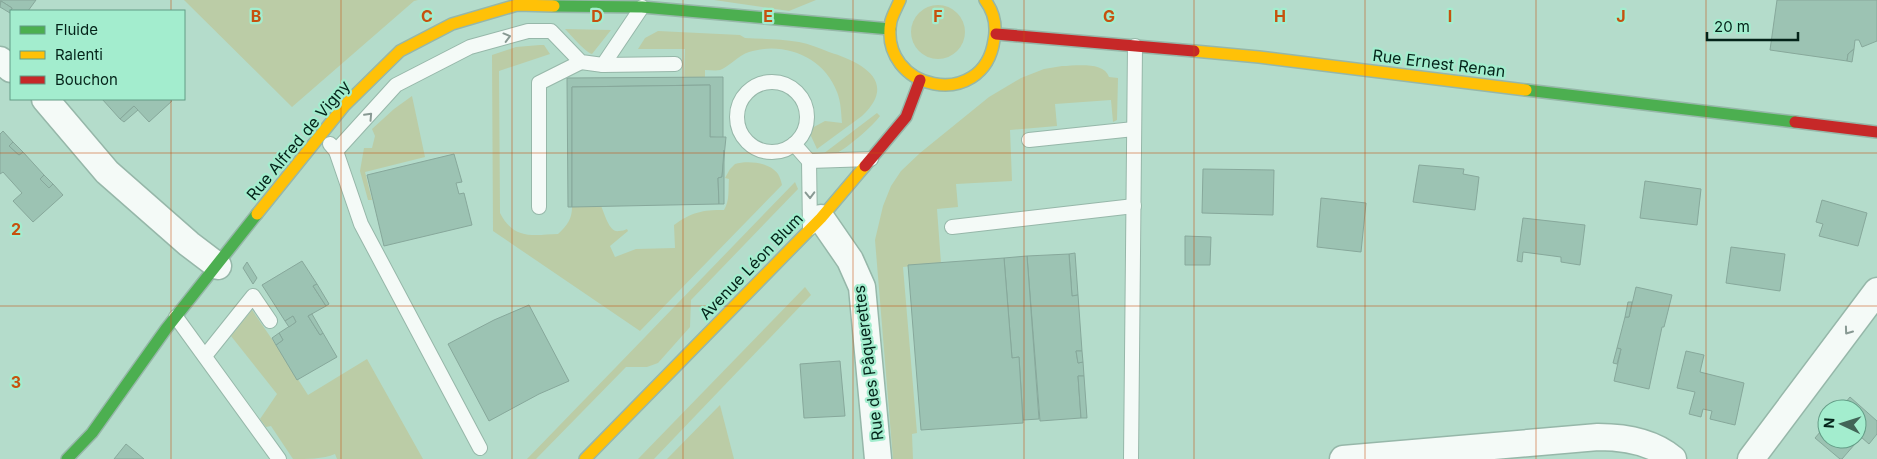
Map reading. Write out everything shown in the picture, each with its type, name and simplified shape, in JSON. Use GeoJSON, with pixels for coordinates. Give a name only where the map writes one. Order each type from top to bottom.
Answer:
{"type":"FeatureCollection","features":[{"type":"Feature","properties":{"kind":"street"},"geometry":{"type":"LineString","coordinates":[[900,0],[893,12],[890,29],[891,44],[897,59],[907,72],[920,80],[937,85],[954,84],[971,78],[984,66],[993,51],[996,34],[995,18],[985,0]]}},
{"type":"Feature","properties":{"kind":"street","name":"Rue Alfred de Vigny"},"geometry":{"type":"LineString","coordinates":[[67,459],[92,433],[176,317],[321,134],[344,106],[400,51],[452,24],[517,5],[642,7],[890,29]]}},
{"type":"Feature","properties":{"kind":"street","name":"Rue Ernest Renan"},"geometry":{"type":"LineString","coordinates":[[996,34],[1269,58],[1502,87],[1666,104],[1877,132]]}},
{"type":"Feature","properties":{"kind":"street"},"geometry":{"type":"LineString","coordinates":[[0,60],[10,68]]}},
{"type":"Feature","properties":{"kind":"street","name":"Avenue Léon Blum"},"geometry":{"type":"LineString","coordinates":[[585,459],[815,224],[906,118],[920,80]]}},
{"type":"Feature","properties":{"kind":"street"},"geometry":{"type":"LineString","coordinates":[[46,100],[108,172],[189,244],[218,266]]}},
{"type":"Feature","properties":{"kind":"street","name":"Rue des Pâquerettes"},"geometry":{"type":"LineString","coordinates":[[815,224],[850,260],[862,287],[878,459]]}},
{"type":"Feature","properties":{"kind":"street"},"geometry":{"type":"LineString","coordinates":[[1751,459],[1877,291]]}},
{"type":"Feature","properties":{"kind":"street"},"geometry":{"type":"LineString","coordinates":[[1342,459],[1598,437],[1618,437],[1646,444],[1668,454],[1673,459]]}},
{"type":"Feature","properties":{"kind":"lane"},"geometry":{"type":"LineString","coordinates":[[603,65],[642,7]]}},
{"type":"Feature","properties":{"kind":"lane"},"geometry":{"type":"LineString","coordinates":[[336,152],[396,85],[470,47],[528,31],[551,31],[580,62]]}},
{"type":"Feature","properties":{"kind":"lane"},"geometry":{"type":"LineString","coordinates":[[1131,459],[1135,46]]}},
{"type":"Feature","properties":{"kind":"lane"},"geometry":{"type":"LineString","coordinates":[[540,207],[539,83],[580,62],[603,65],[675,64]]}},
{"type":"Feature","properties":{"kind":"lane"},"geometry":{"type":"LineString","coordinates":[[778,82],[789,86],[804,103],[806,125],[802,136],[794,144],[784,150],[772,152],[760,150],[742,136],[737,125],[737,113],[740,102],[747,92],[756,85],[778,82]]}},
{"type":"Feature","properties":{"kind":"lane"},"geometry":{"type":"LineString","coordinates":[[1029,140],[1134,129]]}},
{"type":"Feature","properties":{"kind":"lane"},"geometry":{"type":"LineString","coordinates":[[321,134],[336,152],[361,224],[480,448]]}},
{"type":"Feature","properties":{"kind":"lane"},"geometry":{"type":"LineString","coordinates":[[794,144],[809,160],[815,224]]}},
{"type":"Feature","properties":{"kind":"lane"},"geometry":{"type":"LineString","coordinates":[[809,160],[871,159]]}},
{"type":"Feature","properties":{"kind":"lane"},"geometry":{"type":"LineString","coordinates":[[952,227],[1134,206]]}},
{"type":"Feature","properties":{"kind":"lane"},"geometry":{"type":"LineString","coordinates":[[205,356],[253,296],[270,321]]}},
{"type":"Feature","properties":{"kind":"lane"},"geometry":{"type":"LineString","coordinates":[[176,317],[279,459]]}},
{"type":"Feature","properties":{"kind":"green space"},"geometry":{"type":"Polygon","coordinates":[[[184,0],[418,0],[414,1],[292,107],[184,0]]]}},
{"type":"Feature","properties":{"kind":"green space"},"geometry":{"type":"Polygon","coordinates":[[[714,0],[816,0],[789,11],[714,0]]]}},
{"type":"Feature","properties":{"kind":"green space"},"geometry":{"type":"Polygon","coordinates":[[[938,5],[948,7],[957,13],[963,22],[965,32],[963,42],[957,51],[948,57],[938,59],[928,57],[919,51],[913,42],[911,32],[913,22],[919,13],[928,7],[938,5]]]}},
{"type":"Feature","properties":{"kind":"green space"},"geometry":{"type":"Polygon","coordinates":[[[565,29],[611,30],[592,54],[582,47],[565,29]]]}},
{"type":"Feature","properties":{"kind":"green space"},"geometry":{"type":"Polygon","coordinates":[[[658,31],[740,35],[745,38],[799,42],[841,56],[863,67],[876,83],[877,93],[873,104],[862,116],[817,149],[811,136],[812,128],[825,121],[842,123],[837,92],[823,69],[813,61],[789,51],[762,49],[749,52],[737,58],[720,70],[705,70],[705,85],[684,86],[685,49],[638,49],[645,38],[658,31]]]}},
{"type":"Feature","properties":{"kind":"green space"},"geometry":{"type":"Polygon","coordinates":[[[544,45],[550,54],[499,71],[500,213],[505,222],[518,232],[532,235],[558,234],[568,222],[572,207],[601,206],[613,229],[619,231],[627,229],[628,231],[610,246],[615,257],[636,249],[675,248],[674,225],[686,217],[698,213],[724,210],[728,199],[729,179],[725,178],[735,164],[752,162],[770,167],[778,174],[780,179],[782,185],[640,331],[493,231],[492,55],[516,47],[544,45]]]}},
{"type":"Feature","properties":{"kind":"green space"},"geometry":{"type":"Polygon","coordinates":[[[1062,66],[1095,66],[1106,72],[1109,77],[1118,78],[1117,120],[1113,122],[1111,100],[1055,104],[1057,126],[1010,130],[1012,181],[956,184],[958,207],[937,209],[941,263],[903,267],[917,433],[912,434],[913,459],[893,459],[875,240],[883,206],[891,186],[901,171],[920,153],[989,97],[1021,78],[1044,69],[1062,66]]]}},
{"type":"Feature","properties":{"kind":"green space"},"geometry":{"type":"Polygon","coordinates":[[[412,96],[425,157],[365,172],[372,200],[368,200],[360,171],[364,148],[372,148],[375,136],[372,129],[412,96]]]}},
{"type":"Feature","properties":{"kind":"green space"},"geometry":{"type":"Polygon","coordinates":[[[877,113],[880,116],[877,120],[845,148],[835,154],[823,154],[877,113]]]}},
{"type":"Feature","properties":{"kind":"green space"},"geometry":{"type":"Polygon","coordinates":[[[795,182],[798,189],[691,300],[690,327],[658,363],[647,367],[626,367],[536,459],[527,459],[795,182]]]}},
{"type":"Feature","properties":{"kind":"green space"},"geometry":{"type":"Polygon","coordinates":[[[805,287],[811,295],[654,459],[638,459],[805,287]]]}},
{"type":"Feature","properties":{"kind":"green space"},"geometry":{"type":"Polygon","coordinates":[[[252,310],[308,395],[367,359],[423,459],[337,459],[335,454],[320,458],[293,459],[271,426],[266,427],[260,419],[277,394],[231,336],[252,310]]]}},
{"type":"Feature","properties":{"kind":"green space"},"geometry":{"type":"Polygon","coordinates":[[[720,405],[734,459],[667,459],[720,405]]]}},
{"type":"Feature","properties":{"kind":"building"},"geometry":{"type":"Polygon","coordinates":[[[0,0],[36,0],[29,10],[11,10],[12,8],[1,1],[0,3],[0,0]]]}},
{"type":"Feature","properties":{"kind":"building"},"geometry":{"type":"Polygon","coordinates":[[[1777,0],[1877,0],[1877,41],[1862,47],[1859,40],[1855,40],[1854,49],[1848,54],[1847,61],[1770,50],[1777,0]]]}},
{"type":"Feature","properties":{"kind":"building"},"geometry":{"type":"Polygon","coordinates":[[[1,1],[12,8],[10,13],[0,7],[1,1]]]}},
{"type":"Feature","properties":{"kind":"building"},"geometry":{"type":"Polygon","coordinates":[[[1854,49],[1852,62],[1847,61],[1848,54],[1854,49]]]}},
{"type":"Feature","properties":{"kind":"building"},"geometry":{"type":"Polygon","coordinates":[[[723,77],[723,138],[710,137],[710,85],[572,87],[572,207],[568,207],[567,78],[723,77]]]}},
{"type":"Feature","properties":{"kind":"building"},"geometry":{"type":"Polygon","coordinates":[[[710,85],[710,137],[726,137],[722,177],[718,178],[719,204],[572,207],[572,87],[710,85]]]}},
{"type":"Feature","properties":{"kind":"building"},"geometry":{"type":"Polygon","coordinates":[[[103,100],[172,101],[149,122],[134,106],[120,119],[103,100]]]}},
{"type":"Feature","properties":{"kind":"building"},"geometry":{"type":"Polygon","coordinates":[[[134,106],[138,110],[124,122],[120,119],[134,106]]]}},
{"type":"Feature","properties":{"kind":"building"},"geometry":{"type":"Polygon","coordinates":[[[3,131],[13,142],[9,146],[19,155],[23,152],[44,175],[40,179],[49,188],[53,184],[63,195],[33,222],[13,201],[22,193],[3,172],[0,174],[0,134],[3,131]]]}},
{"type":"Feature","properties":{"kind":"building"},"geometry":{"type":"Polygon","coordinates":[[[13,142],[23,152],[19,155],[9,146],[13,142]]]}},
{"type":"Feature","properties":{"kind":"building"},"geometry":{"type":"Polygon","coordinates":[[[724,150],[724,204],[719,204],[718,178],[722,177],[724,150]]]}},
{"type":"Feature","properties":{"kind":"building"},"geometry":{"type":"Polygon","coordinates":[[[454,154],[462,182],[456,183],[459,194],[464,193],[472,225],[384,246],[367,175],[454,154]]]}},
{"type":"Feature","properties":{"kind":"building"},"geometry":{"type":"Polygon","coordinates":[[[1419,165],[1464,169],[1463,174],[1479,177],[1475,210],[1413,202],[1419,165]]]}},
{"type":"Feature","properties":{"kind":"building"},"geometry":{"type":"Polygon","coordinates":[[[1203,169],[1274,170],[1273,215],[1202,213],[1203,169]]]}},
{"type":"Feature","properties":{"kind":"building"},"geometry":{"type":"Polygon","coordinates":[[[44,175],[53,184],[49,188],[40,179],[44,175]]]}},
{"type":"Feature","properties":{"kind":"building"},"geometry":{"type":"Polygon","coordinates":[[[1645,181],[1701,189],[1697,225],[1640,218],[1645,181]]]}},
{"type":"Feature","properties":{"kind":"building"},"geometry":{"type":"Polygon","coordinates":[[[1321,198],[1366,203],[1361,252],[1317,247],[1321,198]]]}},
{"type":"Feature","properties":{"kind":"building"},"geometry":{"type":"Polygon","coordinates":[[[1822,200],[1867,213],[1858,246],[1819,236],[1823,224],[1816,222],[1822,200]]]}},
{"type":"Feature","properties":{"kind":"building"},"geometry":{"type":"Polygon","coordinates":[[[1523,218],[1585,225],[1580,265],[1561,262],[1561,257],[1523,252],[1522,262],[1517,261],[1523,218]]]}},
{"type":"Feature","properties":{"kind":"building"},"geometry":{"type":"Polygon","coordinates":[[[1185,236],[1211,237],[1210,265],[1185,265],[1185,236]]]}},
{"type":"Feature","properties":{"kind":"building"},"geometry":{"type":"Polygon","coordinates":[[[1731,247],[1785,254],[1780,291],[1726,283],[1731,247]]]}},
{"type":"Feature","properties":{"kind":"building"},"geometry":{"type":"Polygon","coordinates":[[[1075,253],[1078,295],[1072,296],[1069,254],[1075,253]]]}},
{"type":"Feature","properties":{"kind":"building"},"geometry":{"type":"Polygon","coordinates":[[[1069,254],[1072,296],[1078,295],[1082,351],[1076,351],[1078,363],[1083,362],[1084,376],[1078,376],[1081,418],[1040,421],[1027,256],[1069,254]]]}},
{"type":"Feature","properties":{"kind":"building"},"geometry":{"type":"Polygon","coordinates":[[[1027,256],[1039,419],[1023,420],[1019,357],[1012,358],[1004,258],[1027,256]]]}},
{"type":"Feature","properties":{"kind":"building"},"geometry":{"type":"Polygon","coordinates":[[[1004,258],[1012,358],[1019,357],[1023,423],[921,430],[908,265],[1004,258]]]}},
{"type":"Feature","properties":{"kind":"building"},"geometry":{"type":"Polygon","coordinates":[[[302,261],[317,284],[313,286],[326,306],[308,316],[320,335],[323,333],[337,357],[297,380],[276,345],[283,340],[279,333],[296,322],[293,316],[285,321],[262,285],[302,261]]]}},
{"type":"Feature","properties":{"kind":"building"},"geometry":{"type":"Polygon","coordinates":[[[247,262],[257,278],[253,284],[243,268],[247,262]]]}},
{"type":"Feature","properties":{"kind":"building"},"geometry":{"type":"Polygon","coordinates":[[[317,284],[329,304],[326,306],[313,286],[317,284]]]}},
{"type":"Feature","properties":{"kind":"building"},"geometry":{"type":"Polygon","coordinates":[[[1636,287],[1672,295],[1664,327],[1662,327],[1649,389],[1614,381],[1621,349],[1617,348],[1625,317],[1629,317],[1636,287]]]}},
{"type":"Feature","properties":{"kind":"building"},"geometry":{"type":"Polygon","coordinates":[[[1628,302],[1632,302],[1629,317],[1625,317],[1628,302]]]}},
{"type":"Feature","properties":{"kind":"building"},"geometry":{"type":"Polygon","coordinates":[[[529,305],[569,381],[539,394],[489,421],[448,344],[494,320],[529,305]]]}},
{"type":"Feature","properties":{"kind":"building"},"geometry":{"type":"Polygon","coordinates":[[[312,314],[323,333],[320,335],[308,316],[312,314]]]}},
{"type":"Feature","properties":{"kind":"building"},"geometry":{"type":"Polygon","coordinates":[[[293,316],[296,322],[289,327],[285,321],[293,316]]]}},
{"type":"Feature","properties":{"kind":"building"},"geometry":{"type":"Polygon","coordinates":[[[279,333],[283,340],[276,345],[272,338],[279,333]]]}},
{"type":"Feature","properties":{"kind":"building"},"geometry":{"type":"Polygon","coordinates":[[[1617,348],[1621,349],[1617,364],[1613,363],[1617,348]]]}},
{"type":"Feature","properties":{"kind":"building"},"geometry":{"type":"Polygon","coordinates":[[[1076,351],[1082,351],[1083,362],[1078,363],[1076,351]]]}},
{"type":"Feature","properties":{"kind":"building"},"geometry":{"type":"Polygon","coordinates":[[[1686,351],[1704,355],[1700,372],[1744,383],[1735,425],[1710,419],[1712,411],[1703,409],[1701,417],[1689,414],[1695,392],[1677,388],[1686,351]]]}},
{"type":"Feature","properties":{"kind":"building"},"geometry":{"type":"Polygon","coordinates":[[[840,361],[845,416],[804,418],[800,364],[840,361]]]}},
{"type":"Feature","properties":{"kind":"building"},"geometry":{"type":"Polygon","coordinates":[[[1078,376],[1084,376],[1087,418],[1081,418],[1078,376]]]}},
{"type":"Feature","properties":{"kind":"building"},"geometry":{"type":"Polygon","coordinates":[[[1867,412],[1877,421],[1877,434],[1869,444],[1867,442],[1867,412]]]}},
{"type":"Feature","properties":{"kind":"building"},"geometry":{"type":"Polygon","coordinates":[[[126,444],[144,459],[114,459],[126,444]]]}},
{"type":"Feature","properties":{"kind":"building"},"geometry":{"type":"Polygon","coordinates":[[[1828,449],[1851,449],[1840,459],[1828,449]]]}},
{"type":"Feature","properties":{"kind":"traffic: fast"},"geometry":{"type":"LineString","coordinates":[[554,6],[642,7],[890,29]]}},
{"type":"Feature","properties":{"kind":"traffic: fast"},"geometry":{"type":"LineString","coordinates":[[1526,90],[1795,122]]}},
{"type":"Feature","properties":{"kind":"traffic: fast"},"geometry":{"type":"LineString","coordinates":[[67,459],[92,433],[166,329],[257,214]]}},
{"type":"Feature","properties":{"kind":"traffic: slow"},"geometry":{"type":"LineString","coordinates":[[900,0],[891,21],[891,45],[900,64],[915,77],[934,84],[954,84],[972,77],[986,63],[994,40],[995,24],[991,9],[985,0]]}},
{"type":"Feature","properties":{"kind":"traffic: slow"},"geometry":{"type":"LineString","coordinates":[[257,214],[344,106],[400,51],[452,24],[517,5],[554,6]]}},
{"type":"Feature","properties":{"kind":"traffic: slow"},"geometry":{"type":"LineString","coordinates":[[1194,51],[1259,57],[1526,90]]}},
{"type":"Feature","properties":{"kind":"traffic: slow"},"geometry":{"type":"LineString","coordinates":[[585,459],[821,218],[865,166]]}},
{"type":"Feature","properties":{"kind":"traffic: jam"},"geometry":{"type":"LineString","coordinates":[[996,34],[1194,51]]}},
{"type":"Feature","properties":{"kind":"traffic: jam"},"geometry":{"type":"LineString","coordinates":[[865,166],[906,117],[920,80]]}},
{"type":"Feature","properties":{"kind":"traffic: jam"},"geometry":{"type":"LineString","coordinates":[[1795,122],[1877,132]]}}]}
